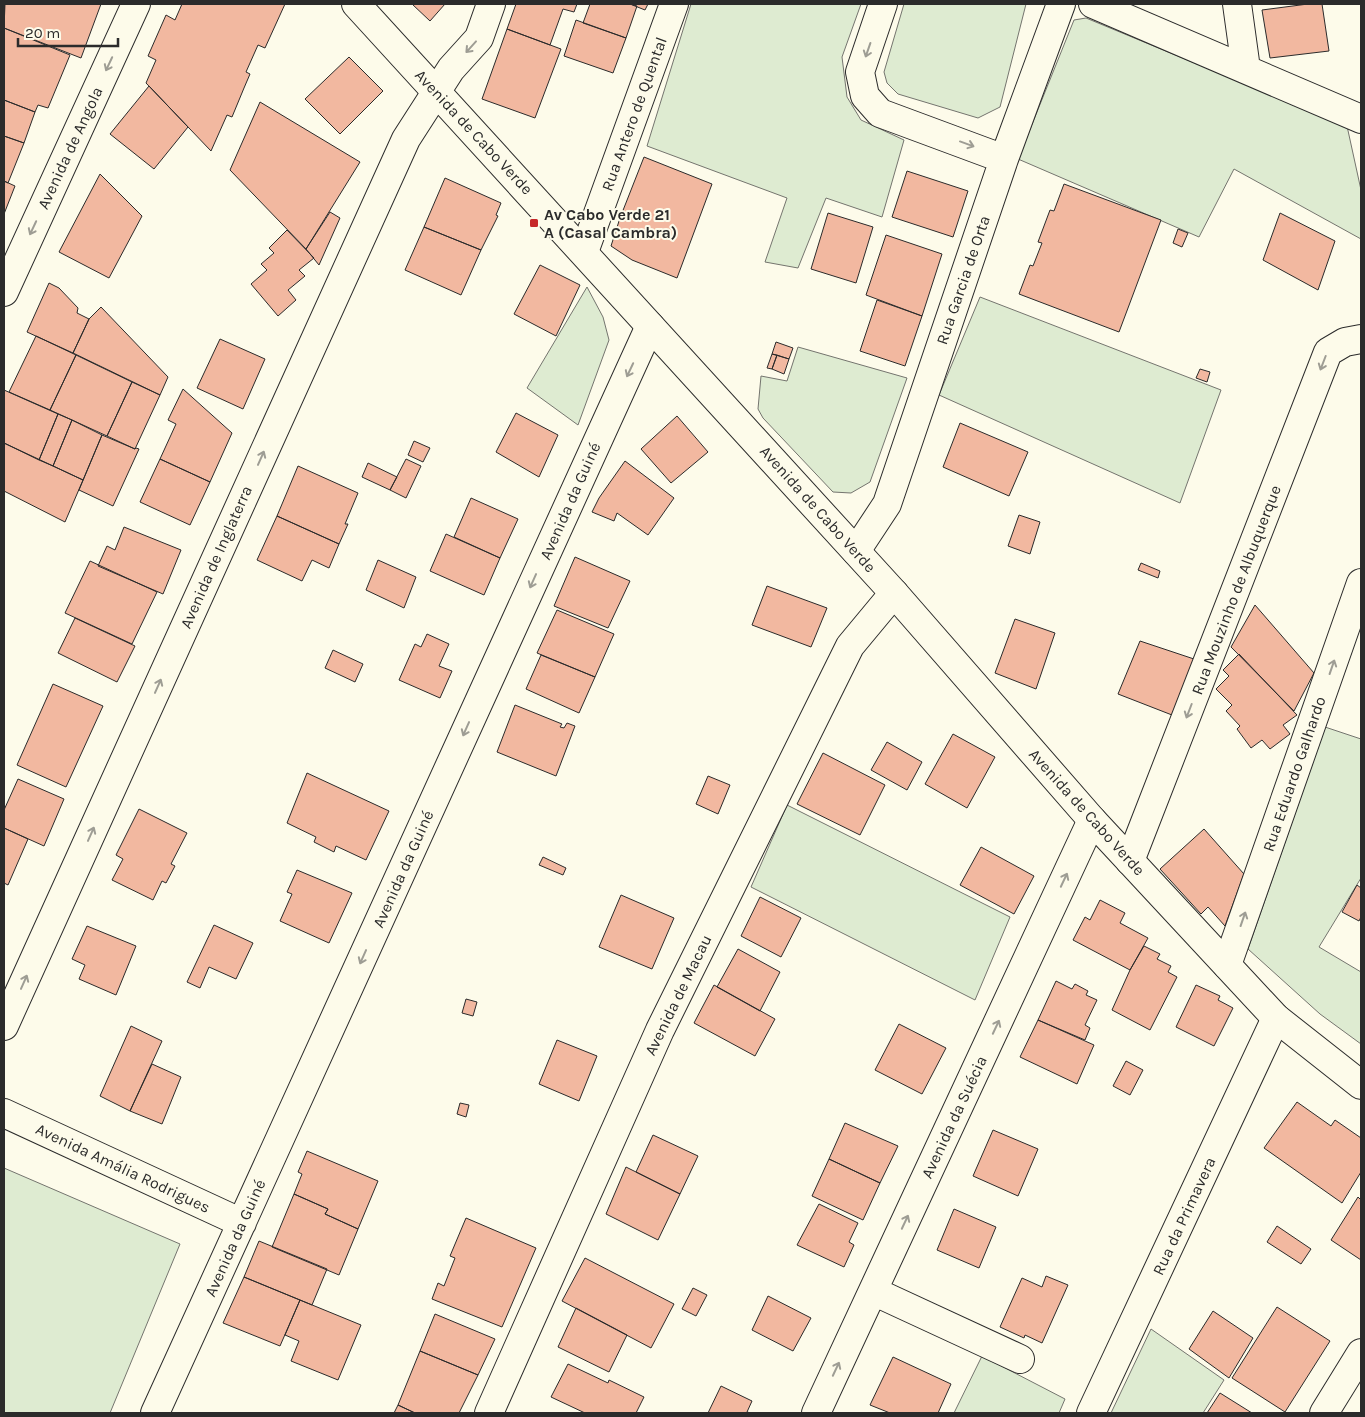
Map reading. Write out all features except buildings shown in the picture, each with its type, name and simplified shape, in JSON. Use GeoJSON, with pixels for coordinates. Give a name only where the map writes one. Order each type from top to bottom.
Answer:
{"type":"FeatureCollection","features":[{"type":"Feature","properties":{"kind":"street","name":"Avenida de Angola"},"geometry":{"type":"LineString","coordinates":[[4,292],[136,4]]}},
{"type":"Feature","properties":{"kind":"street","name":"Avenida de Cabo Verde"},"geometry":{"type":"LineString","coordinates":[[356,4],[894,593],[1130,861],[1276,1018],[1361,1085]]}},
{"type":"Feature","properties":{"kind":"street","name":"Avenida de Inglaterra"},"geometry":{"type":"LineString","coordinates":[[4,1026],[406,139],[451,69],[479,38],[491,4]]}},
{"type":"Feature","properties":{"kind":"street","name":"Rua Antero de Quental"},"geometry":{"type":"LineString","coordinates":[[584,252],[674,4]]}},
{"type":"Feature","properties":{"kind":"street"},"geometry":{"type":"LineString","coordinates":[[883,4],[860,72],[865,96],[880,113],[1004,159]]}},
{"type":"Feature","properties":{"kind":"street","name":"Rua Garcia de Orta"},"geometry":{"type":"LineString","coordinates":[[856,551],[887,504],[1004,159],[1061,4]]}},
{"type":"Feature","properties":{"kind":"street"},"geometry":{"type":"LineString","coordinates":[[1093,4],[1361,120]]}},
{"type":"Feature","properties":{"kind":"street"},"geometry":{"type":"LineString","coordinates":[[1237,4],[1246,69]]}},
{"type":"Feature","properties":{"kind":"street","name":"Avenida da Guiné"},"geometry":{"type":"LineString","coordinates":[[156,1413],[650,326]]}},
{"type":"Feature","properties":{"kind":"street","name":"Rua Mouzinho de Albuquerque"},"geometry":{"type":"LineString","coordinates":[[1130,861],[1328,352],[1345,342],[1361,339]]}},
{"type":"Feature","properties":{"kind":"street","name":"Rua Eduardo Galhardo"},"geometry":{"type":"LineString","coordinates":[[1227,965],[1361,583]]}},
{"type":"Feature","properties":{"kind":"street","name":"Avenida de Macau"},"geometry":{"type":"LineString","coordinates":[[489,1413],[660,1030],[682,985],[850,646],[894,593]]}},
{"type":"Feature","properties":{"kind":"street","name":"Avenida da Suécia"},"geometry":{"type":"LineString","coordinates":[[816,1413],[1092,820]]}},
{"type":"Feature","properties":{"kind":"street","name":"Rua da Primavera"},"geometry":{"type":"LineString","coordinates":[[1091,1413],[1276,1018]]}},
{"type":"Feature","properties":{"kind":"street","name":"Avenida Amália Rodrigues"},"geometry":{"type":"LineString","coordinates":[[4,1113],[242,1223]]}},
{"type":"Feature","properties":{"kind":"street"},"geometry":{"type":"LineString","coordinates":[[873,1291],[1020,1359]]}},
{"type":"Feature","properties":{"kind":"street"},"geometry":{"type":"LineString","coordinates":[[1324,1413],[1361,1353]]}},
{"type":"Feature","properties":{"kind":"green space"},"geometry":{"type":"Polygon","coordinates":[[[691,4],[861,4],[842,57],[847,97],[861,120],[904,140],[882,217],[826,198],[798,268],[765,262],[787,198],[647,146],[691,4]]]}},
{"type":"Feature","properties":{"kind":"green space"},"geometry":{"type":"Polygon","coordinates":[[[904,4],[1026,4],[1000,107],[978,118],[898,94],[887,83],[884,72],[904,4]]]}},
{"type":"Feature","properties":{"kind":"green space"},"geometry":{"type":"Polygon","coordinates":[[[1086,18],[1347,126],[1361,190],[1361,239],[1234,169],[1199,237],[1018,159],[1074,20],[1086,18]]]}},
{"type":"Feature","properties":{"kind":"green space"},"geometry":{"type":"Polygon","coordinates":[[[587,287],[603,317],[609,340],[578,425],[527,388],[587,287]]]}},
{"type":"Feature","properties":{"kind":"green space"},"geometry":{"type":"Polygon","coordinates":[[[980,297],[1221,390],[1180,503],[939,395],[980,297]]]}},
{"type":"Feature","properties":{"kind":"green space"},"geometry":{"type":"Polygon","coordinates":[[[798,347],[907,378],[870,482],[851,493],[833,492],[763,418],[758,409],[761,376],[787,381],[798,347]]]}},
{"type":"Feature","properties":{"kind":"green space"},"geometry":{"type":"Polygon","coordinates":[[[1325,727],[1361,739],[1361,878],[1319,947],[1361,972],[1361,1044],[1320,1014],[1248,949],[1325,727]]]}},
{"type":"Feature","properties":{"kind":"green space"},"geometry":{"type":"Polygon","coordinates":[[[787,805],[1010,917],[975,1000],[751,887],[787,805]]]}},
{"type":"Feature","properties":{"kind":"green space"},"geometry":{"type":"Polygon","coordinates":[[[4,1168],[180,1244],[110,1413],[4,1413],[4,1168]]]}},
{"type":"Feature","properties":{"kind":"green space"},"geometry":{"type":"Polygon","coordinates":[[[1151,1329],[1224,1380],[1203,1413],[1111,1413],[1151,1329]]]}},
{"type":"Feature","properties":{"kind":"green space"},"geometry":{"type":"Polygon","coordinates":[[[982,1356],[1065,1399],[1059,1413],[954,1413],[982,1356]]]}},
{"type":"Feature","properties":{"kind":"place","name":"Av Cabo Verde 21 A (Casal Cambra)"},"geometry":{"type":"Point","coordinates":[534,223]}}]}
